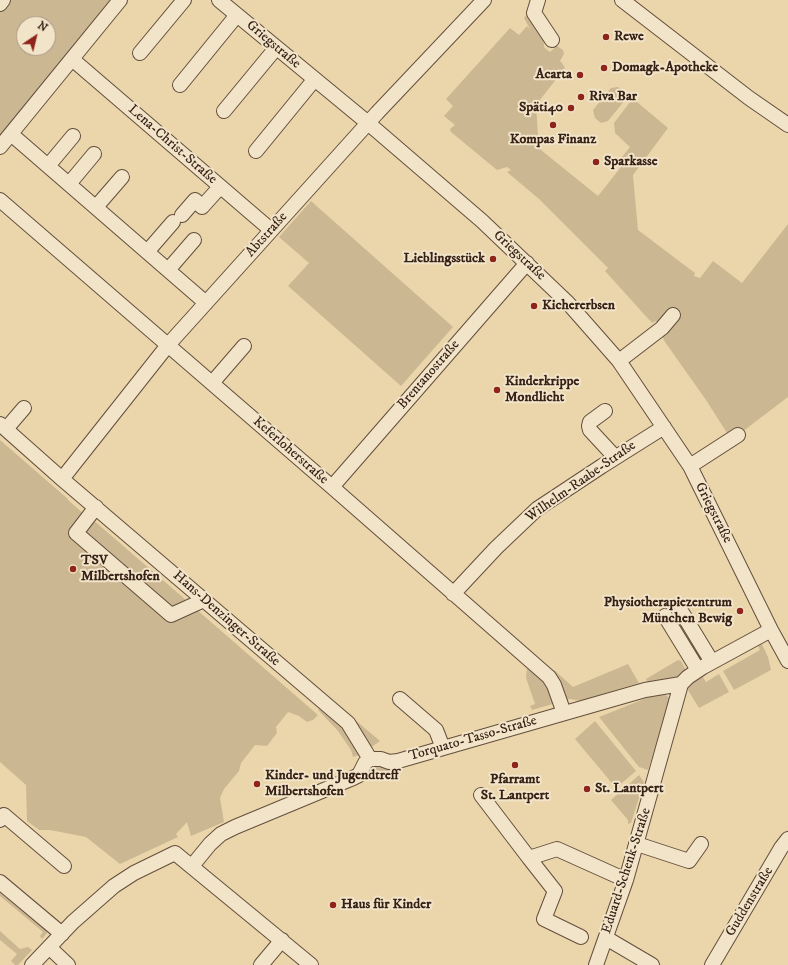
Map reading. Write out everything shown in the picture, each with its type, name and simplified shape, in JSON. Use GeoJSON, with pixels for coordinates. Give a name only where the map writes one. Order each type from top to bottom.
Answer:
{"type":"FeatureCollection","features":[{"type":"Feature","properties":{"kind":"street"},"geometry":{"type":"LineString","coordinates":[[0,4],[3,0]]}},
{"type":"Feature","properties":{"kind":"street"},"geometry":{"type":"LineString","coordinates":[[0,147],[120,0]]}},
{"type":"Feature","properties":{"kind":"street"},"geometry":{"type":"LineString","coordinates":[[140,53],[184,0]]}},
{"type":"Feature","properties":{"kind":"street","name":"Griegstraße"},"geometry":{"type":"LineString","coordinates":[[219,0],[314,80],[368,123],[482,221],[568,303],[619,361],[690,466],[771,630],[788,661]]}},
{"type":"Feature","properties":{"kind":"street","name":"Abtstraße"},"geometry":{"type":"LineString","coordinates":[[62,479],[168,345],[368,123],[484,0]]}},
{"type":"Feature","properties":{"kind":"street"},"geometry":{"type":"LineString","coordinates":[[538,0],[534,13],[552,40]]}},
{"type":"Feature","properties":{"kind":"street"},"geometry":{"type":"LineString","coordinates":[[622,0],[748,98],[788,125]]}},
{"type":"Feature","properties":{"kind":"street"},"geometry":{"type":"LineString","coordinates":[[180,85],[237,15]]}},
{"type":"Feature","properties":{"kind":"street"},"geometry":{"type":"LineString","coordinates":[[224,111],[276,48]]}},
{"type":"Feature","properties":{"kind":"street","name":"Lena-Christ-Straße"},"geometry":{"type":"LineString","coordinates":[[72,59],[271,230]]}},
{"type":"Feature","properties":{"kind":"street"},"geometry":{"type":"LineString","coordinates":[[256,151],[314,80]]}},
{"type":"Feature","properties":{"kind":"street"},"geometry":{"type":"LineString","coordinates":[[11,134],[206,303]]}},
{"type":"Feature","properties":{"kind":"street"},"geometry":{"type":"LineString","coordinates":[[48,166],[74,136]]}},
{"type":"Feature","properties":{"kind":"street"},"geometry":{"type":"LineString","coordinates":[[69,184],[94,154]]}},
{"type":"Feature","properties":{"kind":"street"},"geometry":{"type":"LineString","coordinates":[[96,208],[122,177]]}},
{"type":"Feature","properties":{"kind":"street"},"geometry":{"type":"LineString","coordinates":[[147,252],[195,200],[202,207],[220,187]]}},
{"type":"Feature","properties":{"kind":"street","name":"Keferloherstraße"},"geometry":{"type":"LineString","coordinates":[[0,200],[332,487],[552,681],[564,713]]}},
{"type":"Feature","properties":{"kind":"street"},"geometry":{"type":"LineString","coordinates":[[168,270],[194,240]]}},
{"type":"Feature","properties":{"kind":"street","name":"Brentanostraße"},"geometry":{"type":"LineString","coordinates":[[332,487],[527,263]]}},
{"type":"Feature","properties":{"kind":"street"},"geometry":{"type":"LineString","coordinates":[[619,361],[662,328],[673,315]]}},
{"type":"Feature","properties":{"kind":"street"},"geometry":{"type":"LineString","coordinates":[[212,383],[244,346]]}},
{"type":"Feature","properties":{"kind":"street"},"geometry":{"type":"LineString","coordinates":[[3,426],[24,408]]}},
{"type":"Feature","properties":{"kind":"street"},"geometry":{"type":"LineString","coordinates":[[605,411],[590,422],[589,426],[590,430],[615,457]]}},
{"type":"Feature","properties":{"kind":"street","name":"Hans-Denzinger-Straße"},"geometry":{"type":"LineString","coordinates":[[3,426],[62,479],[348,724],[370,759]]}},
{"type":"Feature","properties":{"kind":"street","name":"Wilhelm-Raabe-Straße"},"geometry":{"type":"LineString","coordinates":[[454,594],[496,548],[537,509],[615,457],[664,427]]}},
{"type":"Feature","properties":{"kind":"street"},"geometry":{"type":"LineString","coordinates":[[690,466],[738,435]]}},
{"type":"Feature","properties":{"kind":"street"},"geometry":{"type":"LineString","coordinates":[[96,507],[76,533],[171,615],[204,600]]}},
{"type":"Feature","properties":{"kind":"street"},"geometry":{"type":"LineString","coordinates":[[681,611],[712,662]]}},
{"type":"Feature","properties":{"kind":"street"},"geometry":{"type":"LineString","coordinates":[[665,616],[698,670]]}},
{"type":"Feature","properties":{"kind":"street"},"geometry":{"type":"LineString","coordinates":[[681,684],[698,670],[771,630]]}},
{"type":"Feature","properties":{"kind":"street","name":"Torquato-Tasso-Straße"},"geometry":{"type":"LineString","coordinates":[[370,759],[381,759],[389,762],[398,761],[645,690],[681,684]]}},
{"type":"Feature","properties":{"kind":"street","name":"Eduard-Schenk-Straße"},"geometry":{"type":"LineString","coordinates":[[596,965],[637,844],[681,684]]}},
{"type":"Feature","properties":{"kind":"street"},"geometry":{"type":"LineString","coordinates":[[400,699],[436,730],[443,748]]}},
{"type":"Feature","properties":{"kind":"street"},"geometry":{"type":"LineString","coordinates":[[192,866],[210,844],[221,834],[359,775],[365,763],[370,759]]}},
{"type":"Feature","properties":{"kind":"street"},"geometry":{"type":"LineString","coordinates":[[481,795],[556,891],[544,919],[581,937]]}},
{"type":"Feature","properties":{"kind":"street"},"geometry":{"type":"LineString","coordinates":[[0,820],[4,815],[64,866]]}},
{"type":"Feature","properties":{"kind":"street","name":"Guddenstraße"},"geometry":{"type":"LineString","coordinates":[[712,965],[781,848],[788,839]]}},
{"type":"Feature","properties":{"kind":"street"},"geometry":{"type":"LineString","coordinates":[[637,844],[689,860],[701,844]]}},
{"type":"Feature","properties":{"kind":"street"},"geometry":{"type":"LineString","coordinates":[[529,858],[557,849],[626,880]]}},
{"type":"Feature","properties":{"kind":"street"},"geometry":{"type":"LineString","coordinates":[[32,965],[95,902],[114,886],[134,873],[176,853],[311,965]]}},
{"type":"Feature","properties":{"kind":"street"},"geometry":{"type":"LineString","coordinates":[[0,882],[62,934]]}},
{"type":"Feature","properties":{"kind":"street"},"geometry":{"type":"LineString","coordinates":[[606,938],[652,965]]}},
{"type":"Feature","properties":{"kind":"street"},"geometry":{"type":"LineString","coordinates":[[261,965],[282,940]]}},
{"type":"Feature","properties":{"kind":"street"},"geometry":{"type":"LineString","coordinates":[[49,947],[68,965]]}},
{"type":"Feature","properties":{"kind":"shaded area"},"geometry":{"type":"Polygon","coordinates":[[[7,0],[113,0],[0,146],[0,11],[7,0]]]}},
{"type":"Feature","properties":{"kind":"shaded area"},"geometry":{"type":"Polygon","coordinates":[[[528,13],[543,29],[544,47],[550,52],[557,46],[563,50],[564,54],[560,61],[565,68],[536,105],[538,135],[540,136],[541,150],[598,196],[621,167],[617,163],[630,147],[615,133],[614,123],[630,102],[637,102],[668,128],[633,175],[638,230],[695,273],[694,276],[700,278],[713,261],[742,283],[788,224],[788,397],[738,435],[734,430],[727,433],[706,400],[665,342],[662,336],[662,328],[656,321],[652,323],[605,271],[608,268],[539,199],[507,172],[511,170],[507,167],[497,170],[451,132],[450,129],[455,125],[444,116],[453,106],[446,99],[510,28],[519,35],[527,26],[530,29],[524,18],[528,13]]]}},
{"type":"Feature","properties":{"kind":"shaded area"},"geometry":{"type":"Polygon","coordinates":[[[618,87],[625,92],[626,99],[608,121],[601,123],[595,118],[593,110],[611,88],[618,87]]]}},
{"type":"Feature","properties":{"kind":"shaded area"},"geometry":{"type":"Polygon","coordinates":[[[311,201],[453,327],[401,386],[288,286],[309,263],[279,237],[311,201]]]}},
{"type":"Feature","properties":{"kind":"shaded area","name":"TSV Milbertshofen"},"geometry":{"type":"Polygon","coordinates":[[[0,440],[91,520],[92,519],[186,600],[184,601],[194,610],[196,609],[318,715],[313,720],[307,722],[299,716],[288,712],[276,727],[277,733],[267,746],[255,745],[241,763],[239,771],[224,789],[220,798],[224,822],[191,836],[187,822],[176,834],[178,837],[120,864],[86,837],[50,830],[39,830],[27,821],[26,785],[0,762],[0,440]]]}},
{"type":"Feature","properties":{"kind":"shaded area"},"geometry":{"type":"Polygon","coordinates":[[[760,640],[768,657],[771,670],[734,690],[723,671],[760,650],[756,642],[760,640]]]}},
{"type":"Feature","properties":{"kind":"shaded area"},"geometry":{"type":"Polygon","coordinates":[[[678,660],[681,661],[687,672],[681,679],[649,685],[646,679],[678,660]]]}},
{"type":"Feature","properties":{"kind":"shaded area"},"geometry":{"type":"Polygon","coordinates":[[[628,664],[639,683],[579,701],[571,699],[565,700],[551,673],[554,670],[573,687],[628,664]]]}},
{"type":"Feature","properties":{"kind":"shaded area"},"geometry":{"type":"Polygon","coordinates":[[[527,667],[550,684],[556,703],[532,710],[530,706],[535,704],[526,678],[527,667]]]}},
{"type":"Feature","properties":{"kind":"shaded area"},"geometry":{"type":"Polygon","coordinates":[[[701,674],[706,682],[719,674],[729,692],[699,708],[686,687],[701,674]]]}},
{"type":"Feature","properties":{"kind":"shaded area"},"geometry":{"type":"Polygon","coordinates":[[[664,694],[670,698],[648,770],[639,767],[599,717],[649,697],[664,694]]]}},
{"type":"Feature","properties":{"kind":"shaded area"},"geometry":{"type":"Polygon","coordinates":[[[319,709],[345,729],[362,754],[353,757],[351,750],[338,731],[318,710],[319,709]]]}},
{"type":"Feature","properties":{"kind":"shaded area"},"geometry":{"type":"Polygon","coordinates":[[[354,719],[380,741],[370,748],[353,720],[354,719]]]}},
{"type":"Feature","properties":{"kind":"shaded area"},"geometry":{"type":"Polygon","coordinates":[[[595,721],[636,771],[616,788],[575,739],[595,721]]]}},
{"type":"Feature","properties":{"kind":"shaded area"},"geometry":{"type":"Polygon","coordinates":[[[371,764],[393,766],[394,769],[349,787],[348,785],[371,764]]]}},
{"type":"Feature","properties":{"kind":"shaded area"},"geometry":{"type":"Polygon","coordinates":[[[639,775],[644,782],[631,823],[628,824],[628,820],[611,800],[639,775]]]}},
{"type":"Feature","properties":{"kind":"shaded area"},"geometry":{"type":"Polygon","coordinates":[[[0,888],[47,930],[47,933],[42,939],[40,936],[43,932],[0,896],[0,888]]]}},
{"type":"Feature","properties":{"kind":"shaded area"},"geometry":{"type":"Polygon","coordinates":[[[0,931],[20,949],[28,947],[32,950],[18,965],[15,965],[11,961],[17,954],[0,940],[0,931]]]}},
{"type":"Feature","properties":{"kind":"place","name":"Rewe"},"geometry":{"type":"Point","coordinates":[606,37]}},
{"type":"Feature","properties":{"kind":"place","name":"Domagk-Apotheke"},"geometry":{"type":"Point","coordinates":[604,68]}},
{"type":"Feature","properties":{"kind":"place","name":"Acarta"},"geometry":{"type":"Point","coordinates":[580,75]}},
{"type":"Feature","properties":{"kind":"place","name":"Riva Bar"},"geometry":{"type":"Point","coordinates":[581,97]}},
{"type":"Feature","properties":{"kind":"place","name":"Späti40"},"geometry":{"type":"Point","coordinates":[571,108]}},
{"type":"Feature","properties":{"kind":"place","name":"Kompas Finanz"},"geometry":{"type":"Point","coordinates":[553,125]}},
{"type":"Feature","properties":{"kind":"place","name":"Sparkasse"},"geometry":{"type":"Point","coordinates":[596,162]}},
{"type":"Feature","properties":{"kind":"place","name":"Lieblingsstück"},"geometry":{"type":"Point","coordinates":[493,259]}},
{"type":"Feature","properties":{"kind":"place","name":"Kichererbsen"},"geometry":{"type":"Point","coordinates":[534,306]}},
{"type":"Feature","properties":{"kind":"place","name":"Kinderkrippe Mondlicht"},"geometry":{"type":"Point","coordinates":[497,390]}},
{"type":"Feature","properties":{"kind":"place","name":"TSV Milbertshofen"},"geometry":{"type":"Point","coordinates":[73,569]}},
{"type":"Feature","properties":{"kind":"place","name":"Physiotherapiezentrum München Bewig"},"geometry":{"type":"Point","coordinates":[740,611]}},
{"type":"Feature","properties":{"kind":"place","name":"Pfarramt St. Lantpert"},"geometry":{"type":"Point","coordinates":[515,765]}},
{"type":"Feature","properties":{"kind":"place","name":"Kinder- und Jugendtreff Milbertshofen"},"geometry":{"type":"Point","coordinates":[257,784]}},
{"type":"Feature","properties":{"kind":"place","name":"St. Lantpert"},"geometry":{"type":"Point","coordinates":[587,789]}},
{"type":"Feature","properties":{"kind":"place","name":"Haus für Kinder"},"geometry":{"type":"Point","coordinates":[333,905]}}]}
